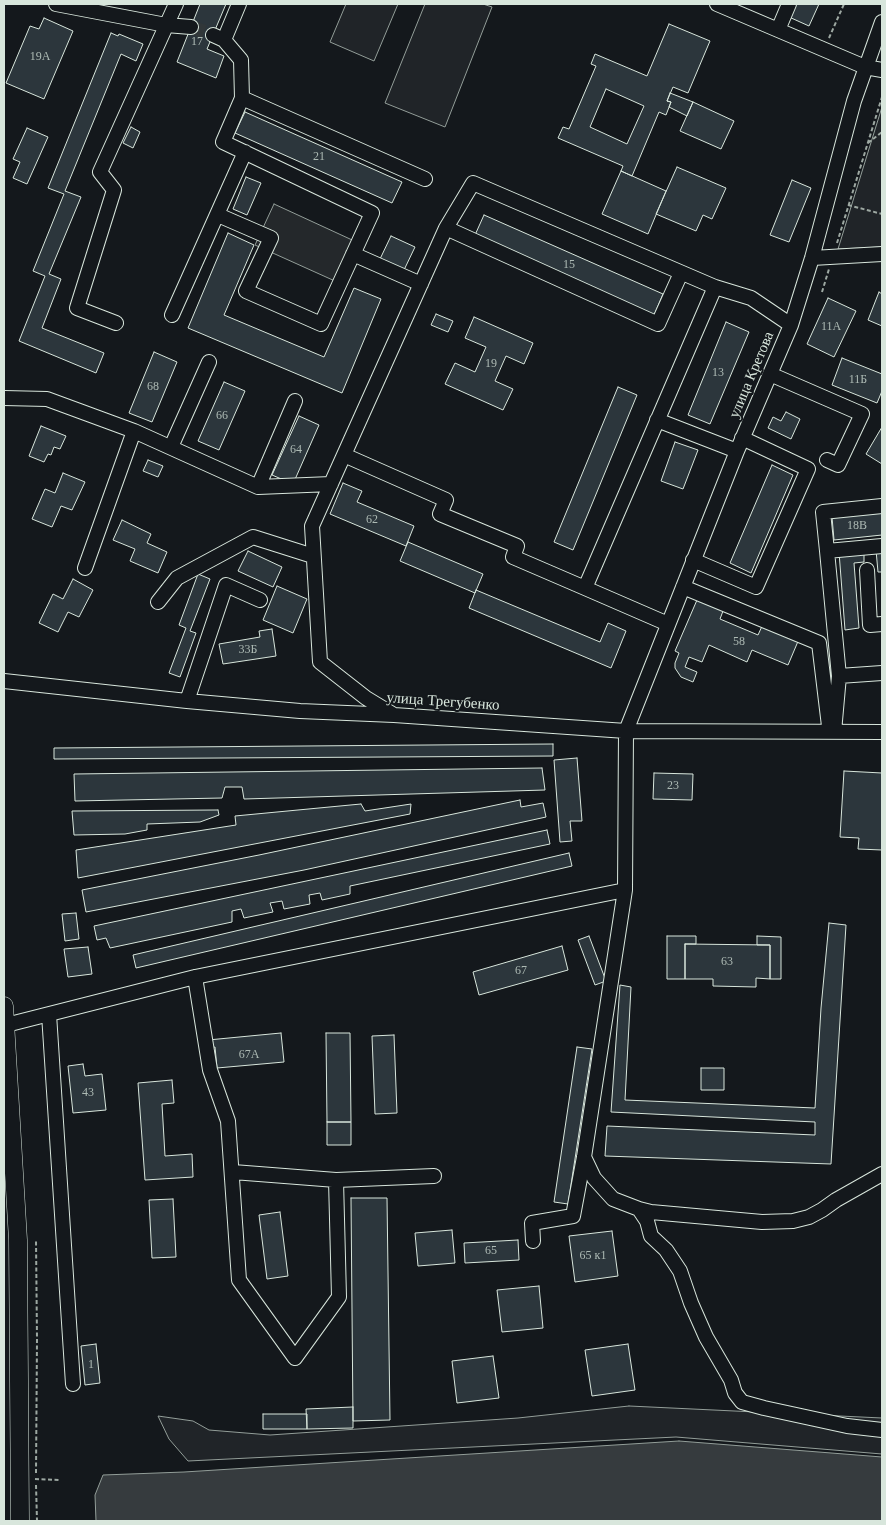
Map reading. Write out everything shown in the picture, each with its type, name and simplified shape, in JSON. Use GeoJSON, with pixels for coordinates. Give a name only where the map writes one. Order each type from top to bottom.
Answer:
{"type":"FeatureCollection","features":[{"type":"Feature","properties":{"kind":"main road"},"geometry":{"type":"LineString","coordinates":[[4,1006],[27,1240],[20,1521]]}},
{"type":"Feature","properties":{"kind":"street"},"geometry":{"type":"LineString","coordinates":[[56,4],[166,25],[191,27]]}},
{"type":"Feature","properties":{"kind":"street"},"geometry":{"type":"LineString","coordinates":[[116,323],[77,308],[114,190],[100,172],[176,4]]}},
{"type":"Feature","properties":{"kind":"street"},"geometry":{"type":"LineString","coordinates":[[218,215],[271,238],[246,292],[321,324],[372,213],[223,142],[242,98],[241,60],[219,37],[239,4]]}},
{"type":"Feature","properties":{"kind":"street"},"geometry":{"type":"LineString","coordinates":[[717,4],[743,9],[778,30],[865,67],[882,70]]}},
{"type":"Feature","properties":{"kind":"street"},"geometry":{"type":"LineString","coordinates":[[778,30],[789,4]]}},
{"type":"Feature","properties":{"kind":"street","name":"улица Кретова"},"geometry":{"type":"LineString","coordinates":[[626,731],[693,560],[790,325],[812,258],[854,101],[882,22]]}},
{"type":"Feature","properties":{"kind":"street"},"geometry":{"type":"LineString","coordinates":[[242,98],[425,178]]}},
{"type":"Feature","properties":{"kind":"street"},"geometry":{"type":"LineString","coordinates":[[172,315],[245,152]]}},
{"type":"Feature","properties":{"kind":"street"},"geometry":{"type":"LineString","coordinates":[[394,715],[366,698],[320,662],[312,526],[446,228],[473,183],[681,273],[715,287],[751,298],[790,325]]}},
{"type":"Feature","properties":{"kind":"street"},"geometry":{"type":"LineString","coordinates":[[446,228],[658,324],[681,273]]}},
{"type":"Feature","properties":{"kind":"street"},"geometry":{"type":"LineString","coordinates":[[353,254],[421,284]]}},
{"type":"Feature","properties":{"kind":"street"},"geometry":{"type":"LineString","coordinates":[[812,258],[882,254]]}},
{"type":"Feature","properties":{"kind":"street"},"geometry":{"type":"LineString","coordinates":[[584,588],[715,287]]}},
{"type":"Feature","properties":{"kind":"street"},"geometry":{"type":"LineString","coordinates":[[171,447],[209,362]]}},
{"type":"Feature","properties":{"kind":"street"},"geometry":{"type":"LineString","coordinates":[[770,374],[862,414],[838,465],[827,460]]}},
{"type":"Feature","properties":{"kind":"street"},"geometry":{"type":"LineString","coordinates":[[4,398],[47,399],[134,431],[258,487],[331,484]]}},
{"type":"Feature","properties":{"kind":"street"},"geometry":{"type":"LineString","coordinates":[[258,487],[295,401]]}},
{"type":"Feature","properties":{"kind":"street"},"geometry":{"type":"LineString","coordinates":[[657,420],[740,445],[808,469],[756,587],[693,560]]}},
{"type":"Feature","properties":{"kind":"street"},"geometry":{"type":"LineString","coordinates":[[85,568],[134,431]]}},
{"type":"Feature","properties":{"kind":"street"},"geometry":{"type":"LineString","coordinates":[[344,455],[446,500],[440,514],[517,546],[513,557],[668,624]]}},
{"type":"Feature","properties":{"kind":"street"},"geometry":{"type":"LineString","coordinates":[[832,732],[839,676],[823,512],[882,506]]}},
{"type":"Feature","properties":{"kind":"street"},"geometry":{"type":"LineString","coordinates":[[158,602],[177,578],[253,537],[313,556]]}},
{"type":"Feature","properties":{"kind":"street"},"geometry":{"type":"LineString","coordinates":[[826,551],[882,546]]}},
{"type":"Feature","properties":{"kind":"street"},"geometry":{"type":"LineString","coordinates":[[867,570],[870,625],[882,624]]}},
{"type":"Feature","properties":{"kind":"street"},"geometry":{"type":"LineString","coordinates":[[187,701],[226,585],[260,600]]}},
{"type":"Feature","properties":{"kind":"street"},"geometry":{"type":"LineString","coordinates":[[683,587],[819,642],[832,732]]}},
{"type":"Feature","properties":{"kind":"street"},"geometry":{"type":"LineString","coordinates":[[839,676],[882,673]]}},
{"type":"Feature","properties":{"kind":"street","name":"улица Трегубенко"},"geometry":{"type":"LineString","coordinates":[[4,681],[300,711],[394,715],[626,731],[882,732]]}},
{"type":"Feature","properties":{"kind":"street"},"geometry":{"type":"LineString","coordinates":[[533,1241],[532,1223],[573,1216],[584,1157],[625,890],[626,731]]}},
{"type":"Feature","properties":{"kind":"street"},"geometry":{"type":"LineString","coordinates":[[6,1025],[195,977],[625,890]]}},
{"type":"Feature","properties":{"kind":"street"},"geometry":{"type":"LineString","coordinates":[[195,977],[210,1070],[228,1121],[239,1280],[295,1358],[339,1297],[336,1180]]}},
{"type":"Feature","properties":{"kind":"street"},"geometry":{"type":"LineString","coordinates":[[49,1014],[73,1384]]}},
{"type":"Feature","properties":{"kind":"street"},"geometry":{"type":"LineString","coordinates":[[584,1157],[594,1178],[613,1200],[652,1212],[762,1222],[793,1221],[809,1217],[882,1174]]}},
{"type":"Feature","properties":{"kind":"street"},"geometry":{"type":"LineString","coordinates":[[233,1172],[336,1180],[434,1176]]}},
{"type":"Feature","properties":{"kind":"street"},"geometry":{"type":"LineString","coordinates":[[640,1209],[647,1221],[651,1236],[666,1250],[680,1271],[706,1337],[731,1380],[734,1393],[742,1402],[829,1422],[882,1430]]}},
{"type":"Feature","properties":{"kind":"path"},"geometry":{"type":"LineString","coordinates":[[824,49],[844,4]]}},
{"type":"Feature","properties":{"kind":"path"},"geometry":{"type":"LineString","coordinates":[[822,292],[882,97]]}},
{"type":"Feature","properties":{"kind":"path"},"geometry":{"type":"LineString","coordinates":[[867,144],[882,132]]}},
{"type":"Feature","properties":{"kind":"path"},"geometry":{"type":"LineString","coordinates":[[848,205],[882,214]]}},
{"type":"Feature","properties":{"kind":"path"},"geometry":{"type":"LineString","coordinates":[[27,1240],[37,1339],[37,1521]]}},
{"type":"Feature","properties":{"kind":"path"},"geometry":{"type":"LineString","coordinates":[[36,1479],[59,1480]]}},
{"type":"Feature","properties":{"kind":"shaded area"},"geometry":{"type":"Polygon","coordinates":[[[346,4],[398,4],[374,61],[330,42],[346,4]]]}},
{"type":"Feature","properties":{"kind":"shaded area"},"geometry":{"type":"Polygon","coordinates":[[[425,4],[483,4],[492,7],[445,127],[385,103],[425,4]]]}},
{"type":"Feature","properties":{"kind":"shaded area"},"geometry":{"type":"Polygon","coordinates":[[[882,107],[882,247],[838,249],[882,107]]]}},
{"type":"Feature","properties":{"kind":"shaded area"},"geometry":{"type":"Polygon","coordinates":[[[274,204],[363,245],[346,286],[255,245],[274,204]]]}},
{"type":"Feature","properties":{"kind":"shaded area"},"geometry":{"type":"Polygon","coordinates":[[[629,1406],[882,1418],[882,1454],[676,1437],[188,1461],[169,1439],[158,1416],[193,1421],[209,1430],[270,1435],[518,1418],[629,1406]]]}},
{"type":"Feature","properties":{"kind":"shaded area"},"geometry":{"type":"Polygon","coordinates":[[[679,1441],[882,1457],[882,1521],[96,1521],[95,1495],[103,1475],[184,1472],[679,1441]]]}},
{"type":"Feature","properties":{"kind":"building"},"geometry":{"type":"Polygon","coordinates":[[[200,4],[226,4],[207,49],[224,56],[216,78],[177,62],[200,4]]]}},
{"type":"Feature","properties":{"kind":"building"},"geometry":{"type":"Polygon","coordinates":[[[795,4],[819,4],[809,26],[789,17],[795,4]]]}},
{"type":"Feature","properties":{"kind":"building"},"geometry":{"type":"Polygon","coordinates":[[[44,18],[73,31],[44,99],[6,83],[30,26],[39,29],[44,18]]]}},
{"type":"Feature","properties":{"kind":"building"},"geometry":{"type":"Polygon","coordinates":[[[669,24],[710,41],[688,93],[673,87],[667,101],[671,102],[666,115],[659,112],[632,176],[621,171],[623,166],[558,138],[563,127],[569,129],[596,66],[591,64],[595,54],[647,76],[669,24]],[[606,89],[590,127],[627,144],[644,106],[606,89]]]}},
{"type":"Feature","properties":{"kind":"building"},"geometry":{"type":"Polygon","coordinates":[[[111,33],[118,36],[119,34],[143,44],[136,61],[121,54],[65,191],[81,197],[49,274],[61,279],[42,328],[104,353],[96,373],[19,341],[45,276],[33,271],[64,194],[48,188],[111,33]]]}},
{"type":"Feature","properties":{"kind":"building"},"geometry":{"type":"Polygon","coordinates":[[[670,93],[693,102],[687,116],[669,107],[671,102],[667,101],[670,93]]]}},
{"type":"Feature","properties":{"kind":"building"},"geometry":{"type":"Polygon","coordinates":[[[693,102],[734,121],[721,149],[680,131],[693,102]]]}},
{"type":"Feature","properties":{"kind":"building"},"geometry":{"type":"Polygon","coordinates":[[[245,112],[402,182],[392,203],[235,133],[245,112]]]}},
{"type":"Feature","properties":{"kind":"building"},"geometry":{"type":"Polygon","coordinates":[[[131,127],[140,132],[133,148],[123,143],[131,127]]]}},
{"type":"Feature","properties":{"kind":"building"},"geometry":{"type":"Polygon","coordinates":[[[27,128],[48,137],[27,184],[13,178],[20,162],[13,159],[27,128]]]}},
{"type":"Feature","properties":{"kind":"building"},"geometry":{"type":"Polygon","coordinates":[[[677,167],[726,188],[712,219],[703,215],[696,231],[656,214],[677,167]]]}},
{"type":"Feature","properties":{"kind":"building"},"geometry":{"type":"Polygon","coordinates":[[[621,171],[666,191],[648,234],[602,214],[621,171]]]}},
{"type":"Feature","properties":{"kind":"building"},"geometry":{"type":"Polygon","coordinates":[[[246,177],[261,183],[247,215],[233,209],[246,177]]]}},
{"type":"Feature","properties":{"kind":"building"},"geometry":{"type":"Polygon","coordinates":[[[792,180],[811,188],[789,242],[770,235],[792,180]]]}},
{"type":"Feature","properties":{"kind":"building"},"geometry":{"type":"Polygon","coordinates":[[[484,215],[663,294],[654,315],[475,235],[484,215]]]}},
{"type":"Feature","properties":{"kind":"building"},"geometry":{"type":"Polygon","coordinates":[[[228,233],[254,245],[224,315],[324,357],[354,288],[381,299],[342,393],[188,328],[228,233]]]}},
{"type":"Feature","properties":{"kind":"building"},"geometry":{"type":"Polygon","coordinates":[[[391,236],[415,247],[404,270],[380,259],[391,236]]]}},
{"type":"Feature","properties":{"kind":"building"},"geometry":{"type":"Polygon","coordinates":[[[879,292],[882,294],[882,326],[868,320],[879,292]]]}},
{"type":"Feature","properties":{"kind":"building"},"geometry":{"type":"Polygon","coordinates":[[[828,298],[856,311],[834,357],[807,344],[828,298]]]}},
{"type":"Feature","properties":{"kind":"building"},"geometry":{"type":"Polygon","coordinates":[[[436,314],[453,321],[448,332],[431,325],[436,314]]]}},
{"type":"Feature","properties":{"kind":"building"},"geometry":{"type":"Polygon","coordinates":[[[474,317],[533,343],[524,364],[506,356],[495,381],[513,389],[503,410],[445,384],[455,363],[475,372],[486,347],[465,338],[474,317]]]}},
{"type":"Feature","properties":{"kind":"building"},"geometry":{"type":"Polygon","coordinates":[[[726,322],[749,332],[710,424],[688,415],[726,322]]]}},
{"type":"Feature","properties":{"kind":"building"},"geometry":{"type":"Polygon","coordinates":[[[154,352],[177,362],[152,422],[129,413],[154,352]]]}},
{"type":"Feature","properties":{"kind":"building"},"geometry":{"type":"Polygon","coordinates":[[[842,358],[882,374],[882,391],[877,403],[832,385],[842,358]]]}},
{"type":"Feature","properties":{"kind":"building"},"geometry":{"type":"Polygon","coordinates":[[[224,382],[245,391],[219,450],[198,441],[224,382]]]}},
{"type":"Feature","properties":{"kind":"building"},"geometry":{"type":"Polygon","coordinates":[[[618,387],[637,395],[573,550],[554,542],[618,387]]]}},
{"type":"Feature","properties":{"kind":"building"},"geometry":{"type":"Polygon","coordinates":[[[786,412],[800,419],[791,439],[768,428],[773,417],[781,421],[786,412]]]}},
{"type":"Feature","properties":{"kind":"building"},"geometry":{"type":"Polygon","coordinates":[[[299,416],[319,425],[293,484],[272,475],[299,416]]]}},
{"type":"Feature","properties":{"kind":"building"},"geometry":{"type":"Polygon","coordinates":[[[41,426],[66,436],[60,449],[54,447],[51,455],[48,454],[44,462],[29,456],[41,426]]]}},
{"type":"Feature","properties":{"kind":"building"},"geometry":{"type":"Polygon","coordinates":[[[882,427],[882,464],[866,454],[882,427]]]}},
{"type":"Feature","properties":{"kind":"building"},"geometry":{"type":"Polygon","coordinates":[[[675,442],[698,450],[683,489],[661,481],[675,442]]]}},
{"type":"Feature","properties":{"kind":"building"},"geometry":{"type":"Polygon","coordinates":[[[148,460],[163,466],[158,477],[143,471],[148,460]]]}},
{"type":"Feature","properties":{"kind":"building"},"geometry":{"type":"Polygon","coordinates":[[[772,465],[793,475],[751,573],[730,563],[772,465]]]}},
{"type":"Feature","properties":{"kind":"building"},"geometry":{"type":"Polygon","coordinates":[[[63,473],[85,482],[72,510],[61,506],[52,527],[32,519],[45,489],[55,493],[63,473]]]}},
{"type":"Feature","properties":{"kind":"building"},"geometry":{"type":"Polygon","coordinates":[[[343,483],[362,491],[357,502],[414,526],[406,546],[330,514],[343,483]]]}},
{"type":"Feature","properties":{"kind":"building"},"geometry":{"type":"Polygon","coordinates":[[[882,513],[882,535],[834,540],[832,517],[882,513]]]}},
{"type":"Feature","properties":{"kind":"building"},"geometry":{"type":"Polygon","coordinates":[[[122,520],[151,534],[147,543],[167,552],[158,573],[130,561],[135,549],[113,540],[122,520]]]}},
{"type":"Feature","properties":{"kind":"building"},"geometry":{"type":"Polygon","coordinates":[[[408,542],[483,574],[475,593],[400,561],[408,542]]]}},
{"type":"Feature","properties":{"kind":"building"},"geometry":{"type":"Polygon","coordinates":[[[864,550],[864,562],[854,563],[859,628],[845,630],[839,552],[864,550]]]}},
{"type":"Feature","properties":{"kind":"building"},"geometry":{"type":"Polygon","coordinates":[[[876,550],[882,550],[882,572],[878,572],[876,550]]]}},
{"type":"Feature","properties":{"kind":"building"},"geometry":{"type":"Polygon","coordinates":[[[248,551],[282,567],[273,587],[238,571],[248,551]]]}},
{"type":"Feature","properties":{"kind":"building"},"geometry":{"type":"Polygon","coordinates":[[[198,574],[210,579],[190,631],[196,633],[180,677],[169,673],[186,628],[179,625],[198,574]]]}},
{"type":"Feature","properties":{"kind":"building"},"geometry":{"type":"Polygon","coordinates":[[[73,579],[93,590],[79,617],[68,612],[58,632],[39,623],[53,594],[63,599],[73,579]]]}},
{"type":"Feature","properties":{"kind":"building"},"geometry":{"type":"Polygon","coordinates":[[[277,586],[307,599],[293,633],[263,620],[277,586]]]}},
{"type":"Feature","properties":{"kind":"building"},"geometry":{"type":"Polygon","coordinates":[[[476,590],[600,642],[608,623],[626,631],[611,668],[469,608],[476,590]]]}},
{"type":"Feature","properties":{"kind":"building"},"geometry":{"type":"Polygon","coordinates":[[[697,600],[723,611],[720,619],[758,635],[763,624],[799,639],[788,665],[752,650],[747,662],[709,645],[702,662],[689,657],[685,667],[697,672],[693,682],[681,677],[675,668],[679,653],[675,651],[697,600]]]}},
{"type":"Feature","properties":{"kind":"building"},"geometry":{"type":"Polygon","coordinates":[[[272,629],[276,656],[223,664],[219,644],[260,637],[259,631],[272,629]]]}},
{"type":"Feature","properties":{"kind":"building"},"geometry":{"type":"Polygon","coordinates":[[[553,744],[553,756],[54,759],[54,748],[553,744]]]}},
{"type":"Feature","properties":{"kind":"building"},"geometry":{"type":"Polygon","coordinates":[[[577,758],[582,821],[570,821],[572,841],[560,842],[554,760],[577,758]]]}},
{"type":"Feature","properties":{"kind":"building"},"geometry":{"type":"Polygon","coordinates":[[[542,768],[545,790],[244,799],[242,787],[225,787],[222,798],[75,801],[74,774],[542,768]]]}},
{"type":"Feature","properties":{"kind":"building"},"geometry":{"type":"Polygon","coordinates":[[[844,771],[882,773],[882,850],[858,849],[859,838],[840,837],[844,771]]]}},
{"type":"Feature","properties":{"kind":"building"},"geometry":{"type":"Polygon","coordinates":[[[654,773],[693,774],[692,800],[653,799],[654,773]]]}},
{"type":"Feature","properties":{"kind":"building"},"geometry":{"type":"Polygon","coordinates":[[[520,800],[521,807],[543,803],[546,817],[304,870],[86,912],[82,890],[520,800]]]}},
{"type":"Feature","properties":{"kind":"building"},"geometry":{"type":"Polygon","coordinates":[[[361,804],[365,811],[411,804],[410,814],[78,878],[76,850],[236,825],[235,816],[361,804]]]}},
{"type":"Feature","properties":{"kind":"building"},"geometry":{"type":"Polygon","coordinates":[[[218,810],[219,815],[200,822],[147,824],[147,830],[125,834],[74,835],[72,811],[218,810]]]}},
{"type":"Feature","properties":{"kind":"building"},"geometry":{"type":"Polygon","coordinates":[[[547,830],[550,844],[350,886],[350,894],[322,900],[320,893],[309,895],[310,904],[284,909],[282,901],[270,903],[273,912],[244,918],[241,909],[232,911],[232,922],[110,948],[106,938],[97,940],[94,926],[547,830]]]}},
{"type":"Feature","properties":{"kind":"building"},"geometry":{"type":"Polygon","coordinates":[[[569,853],[572,866],[136,968],[133,955],[569,853]]]}},
{"type":"Feature","properties":{"kind":"building"},"geometry":{"type":"Polygon","coordinates":[[[76,913],[79,939],[65,941],[62,914],[76,913]]]}},
{"type":"Feature","properties":{"kind":"building"},"geometry":{"type":"Polygon","coordinates":[[[829,923],[846,925],[831,1164],[605,1156],[607,1126],[815,1135],[815,1122],[611,1112],[620,985],[631,987],[625,1100],[815,1108],[821,1008],[829,923]]]}},
{"type":"Feature","properties":{"kind":"building"},"geometry":{"type":"Polygon","coordinates":[[[589,936],[606,981],[595,985],[578,940],[589,936]]]}},
{"type":"Feature","properties":{"kind":"building"},"geometry":{"type":"Polygon","coordinates":[[[667,936],[696,936],[696,944],[685,944],[685,979],[667,979],[667,936]]]}},
{"type":"Feature","properties":{"kind":"building"},"geometry":{"type":"Polygon","coordinates":[[[757,936],[781,937],[781,979],[770,979],[770,945],[757,945],[757,936]]]}},
{"type":"Feature","properties":{"kind":"building"},"geometry":{"type":"Polygon","coordinates":[[[685,944],[770,945],[770,979],[756,978],[756,987],[713,986],[713,979],[685,979],[685,944]]]}},
{"type":"Feature","properties":{"kind":"building"},"geometry":{"type":"Polygon","coordinates":[[[562,946],[568,970],[479,995],[473,972],[562,946]]]}},
{"type":"Feature","properties":{"kind":"building"},"geometry":{"type":"Polygon","coordinates":[[[88,947],[92,974],[68,977],[64,949],[88,947]]]}},
{"type":"Feature","properties":{"kind":"building"},"geometry":{"type":"Polygon","coordinates":[[[281,1033],[284,1062],[217,1068],[215,1047],[209,1048],[208,1040],[281,1033]]]}},
{"type":"Feature","properties":{"kind":"building"},"geometry":{"type":"Polygon","coordinates":[[[326,1033],[350,1033],[351,1122],[327,1122],[326,1033]]]}},
{"type":"Feature","properties":{"kind":"building"},"geometry":{"type":"Polygon","coordinates":[[[394,1035],[397,1113],[375,1114],[372,1036],[394,1035]]]}},
{"type":"Feature","properties":{"kind":"building"},"geometry":{"type":"Polygon","coordinates":[[[577,1047],[592,1049],[568,1204],[554,1202],[577,1047]]]}},
{"type":"Feature","properties":{"kind":"building"},"geometry":{"type":"Polygon","coordinates":[[[83,1064],[85,1076],[102,1074],[106,1110],[73,1113],[68,1066],[83,1064]]]}},
{"type":"Feature","properties":{"kind":"building"},"geometry":{"type":"Polygon","coordinates":[[[701,1068],[724,1068],[724,1090],[701,1090],[701,1068]]]}},
{"type":"Feature","properties":{"kind":"building"},"geometry":{"type":"Polygon","coordinates":[[[172,1080],[174,1103],[162,1104],[165,1156],[192,1154],[193,1177],[145,1180],[138,1083],[172,1080]]]}},
{"type":"Feature","properties":{"kind":"building"},"geometry":{"type":"Polygon","coordinates":[[[327,1122],[351,1122],[351,1145],[327,1145],[327,1122]]]}},
{"type":"Feature","properties":{"kind":"building"},"geometry":{"type":"Polygon","coordinates":[[[351,1198],[387,1198],[390,1420],[353,1421],[351,1198]]]}},
{"type":"Feature","properties":{"kind":"building"},"geometry":{"type":"Polygon","coordinates":[[[173,1199],[176,1257],[152,1258],[149,1200],[173,1199]]]}},
{"type":"Feature","properties":{"kind":"building"},"geometry":{"type":"Polygon","coordinates":[[[280,1212],[288,1276],[267,1279],[259,1215],[280,1212]]]}},
{"type":"Feature","properties":{"kind":"building"},"geometry":{"type":"Polygon","coordinates":[[[452,1230],[455,1263],[418,1266],[415,1233],[452,1230]]]}},
{"type":"Feature","properties":{"kind":"building"},"geometry":{"type":"Polygon","coordinates":[[[612,1231],[618,1276],[575,1282],[569,1236],[612,1231]]]}},
{"type":"Feature","properties":{"kind":"building"},"geometry":{"type":"Polygon","coordinates":[[[518,1240],[519,1260],[465,1263],[464,1243],[518,1240]]]}},
{"type":"Feature","properties":{"kind":"building"},"geometry":{"type":"Polygon","coordinates":[[[539,1286],[543,1328],[502,1332],[497,1290],[539,1286]]]}},
{"type":"Feature","properties":{"kind":"building"},"geometry":{"type":"Polygon","coordinates":[[[96,1344],[100,1383],[85,1385],[81,1346],[96,1344]]]}},
{"type":"Feature","properties":{"kind":"building"},"geometry":{"type":"Polygon","coordinates":[[[628,1344],[635,1390],[592,1396],[585,1350],[628,1344]]]}},
{"type":"Feature","properties":{"kind":"building"},"geometry":{"type":"Polygon","coordinates":[[[493,1356],[499,1398],[457,1403],[452,1361],[493,1356]]]}},
{"type":"Feature","properties":{"kind":"building"},"geometry":{"type":"Polygon","coordinates":[[[353,1407],[353,1428],[307,1429],[306,1409],[353,1407]]]}},
{"type":"Feature","properties":{"kind":"building"},"geometry":{"type":"Polygon","coordinates":[[[263,1414],[307,1414],[307,1429],[263,1429],[263,1414]]]}},
{"type":"Feature","properties":{"kind":"tunnel"},"geometry":{"type":"LineString","coordinates":[[191,27],[213,35]]}}]}
